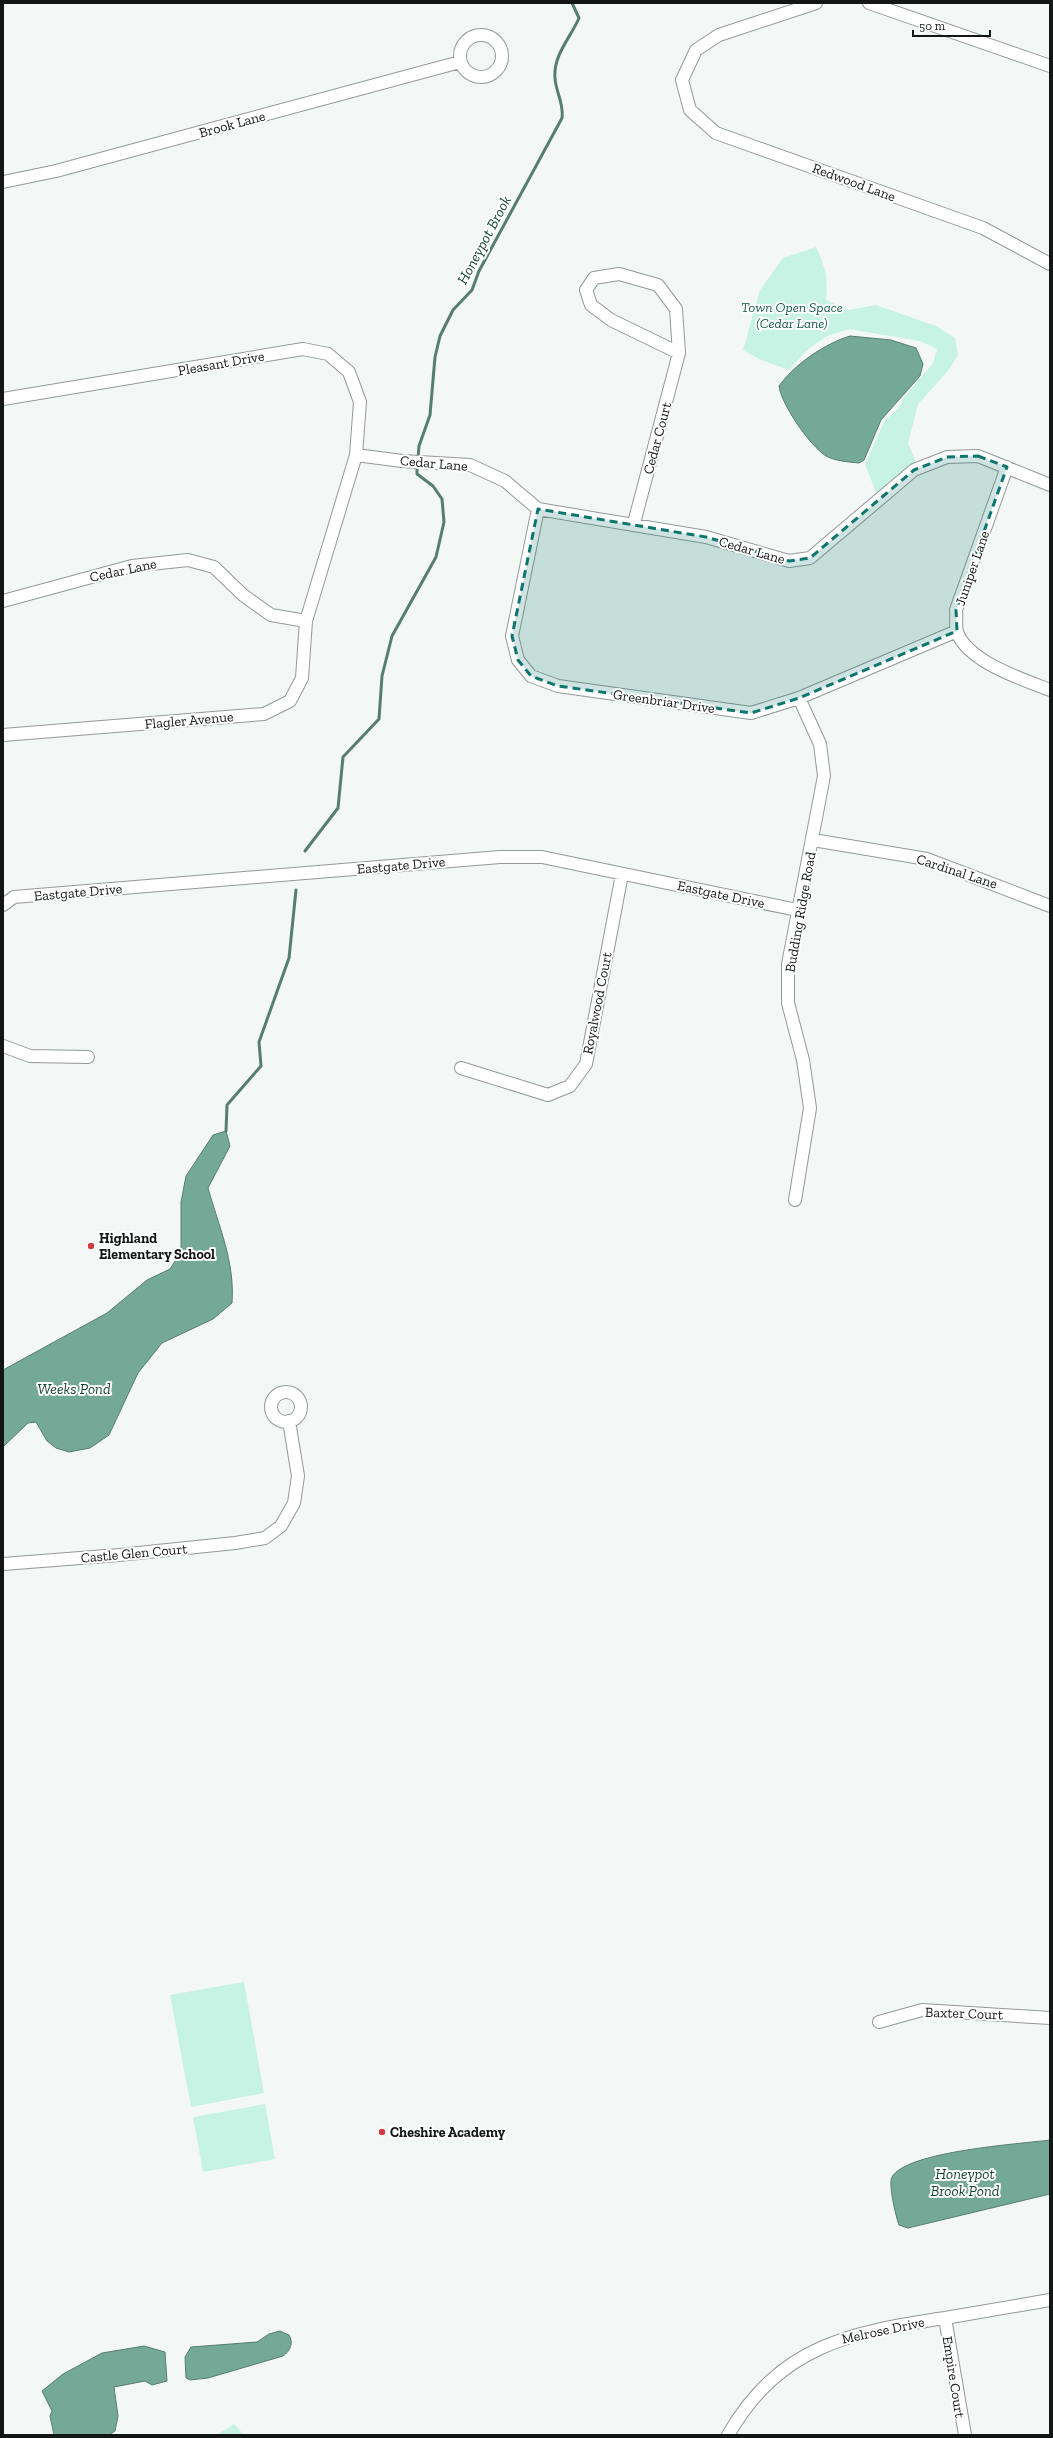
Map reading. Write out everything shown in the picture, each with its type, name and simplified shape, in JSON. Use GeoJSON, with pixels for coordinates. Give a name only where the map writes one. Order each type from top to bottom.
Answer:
{"type":"FeatureCollection","features":[{"type":"Feature","properties":{"kind":"street","name":"Redwood Lane"},"geometry":{"type":"LineString","coordinates":[[816,3],[719,35],[696,50],[682,80],[690,110],[716,133],[983,228],[1050,264]]}},
{"type":"Feature","properties":{"kind":"street"},"geometry":{"type":"LineString","coordinates":[[869,3],[1050,66]]}},
{"type":"Feature","properties":{"kind":"street","name":"Brook Lane"},"geometry":{"type":"LineString","coordinates":[[3,182],[56,171],[460,62]]}},
{"type":"Feature","properties":{"kind":"street","name":"Cedar Court"},"geometry":{"type":"LineString","coordinates":[[634,523],[679,353],[676,309],[658,285],[619,274],[594,278],[586,290],[591,305],[611,320],[679,353]]}},
{"type":"Feature","properties":{"kind":"street","name":"Pleasant Drive"},"geometry":{"type":"LineString","coordinates":[[3,399],[303,349],[328,354],[349,372],[360,402],[356,455]]}},
{"type":"Feature","properties":{"kind":"street"},"geometry":{"type":"LineString","coordinates":[[306,622],[356,455]]}},
{"type":"Feature","properties":{"kind":"street","name":"Cedar Lane"},"geometry":{"type":"LineString","coordinates":[[356,455],[402,461],[431,461],[470,465],[505,481],[538,509],[634,523],[706,537],[790,561],[810,558],[914,470],[947,456],[978,456],[1050,485]]}},
{"type":"Feature","properties":{"kind":"street","name":"Juniper Lane"},"geometry":{"type":"LineString","coordinates":[[1007,467],[956,610],[957,631],[966,647],[1001,670],[1050,690]]}},
{"type":"Feature","properties":{"kind":"street","name":"Greenbriar Drive"},"geometry":{"type":"LineString","coordinates":[[538,509],[512,636],[518,660],[531,676],[558,686],[751,713],[799,698],[957,631]]}},
{"type":"Feature","properties":{"kind":"street","name":"Cedar Lane"},"geometry":{"type":"LineString","coordinates":[[3,601],[132,566],[188,560],[214,567],[243,595],[271,615],[306,622]]}},
{"type":"Feature","properties":{"kind":"street","name":"Flagler Avenue"},"geometry":{"type":"LineString","coordinates":[[3,735],[264,714],[290,702],[302,678],[306,622]]}},
{"type":"Feature","properties":{"kind":"street","name":"Budding Ridge Road"},"geometry":{"type":"LineString","coordinates":[[795,1200],[810,1108],[803,1060],[788,1003],[788,964],[813,840],[824,776],[820,744],[799,698]]}},
{"type":"Feature","properties":{"kind":"street","name":"Cardinal Lane"},"geometry":{"type":"LineString","coordinates":[[813,840],[927,859],[1050,906]]}},
{"type":"Feature","properties":{"kind":"street","name":"Eastgate Drive"},"geometry":{"type":"LineString","coordinates":[[3,905],[14,897],[500,857],[542,857],[798,910]]}},
{"type":"Feature","properties":{"kind":"street","name":"Royalwood Court"},"geometry":{"type":"LineString","coordinates":[[461,1068],[548,1095],[570,1086],[586,1064],[622,874]]}},
{"type":"Feature","properties":{"kind":"street"},"geometry":{"type":"LineString","coordinates":[[3,1046],[30,1056],[88,1057]]}},
{"type":"Feature","properties":{"kind":"street","name":"Castle Glen Court"},"geometry":{"type":"LineString","coordinates":[[3,1564],[119,1555],[235,1543],[265,1538],[281,1526],[294,1503],[298,1476],[289,1421]]}},
{"type":"Feature","properties":{"kind":"street","name":"Baxter Court"},"geometry":{"type":"LineString","coordinates":[[879,2022],[922,2010],[1050,2018]]}},
{"type":"Feature","properties":{"kind":"street","name":"Melrose Drive"},"geometry":{"type":"LineString","coordinates":[[728,2435],[750,2403],[764,2387],[780,2372],[809,2352],[862,2332],[1050,2300]]}},
{"type":"Feature","properties":{"kind":"street","name":"Empire Court"},"geometry":{"type":"LineString","coordinates":[[945,2318],[965,2435]]}},
{"type":"Feature","properties":{"kind":"highlighted area"},"geometry":{"type":"Polygon","coordinates":[[[978,456],[1007,467],[956,610],[957,631],[799,698],[751,713],[558,686],[531,676],[518,660],[512,636],[538,509],[706,537],[789,561],[810,558],[914,470],[947,457],[978,456]]]}},
{"type":"Feature","properties":{"kind":"green space","name":"Town Open Space (Cedar Lane)"},"geometry":{"type":"Polygon","coordinates":[[[816,247],[822,260],[825,272],[827,285],[826,300],[849,310],[876,305],[936,326],[955,338],[958,355],[948,371],[918,404],[908,443],[916,462],[877,495],[865,464],[885,420],[899,408],[904,398],[933,363],[937,349],[920,341],[849,329],[827,336],[807,350],[789,370],[761,360],[743,350],[760,290],[783,258],[816,247]]]}},
{"type":"Feature","properties":{"kind":"green space"},"geometry":{"type":"Polygon","coordinates":[[[244,1982],[264,2093],[191,2107],[170,1995],[244,1982]]]}},
{"type":"Feature","properties":{"kind":"green space"},"geometry":{"type":"Polygon","coordinates":[[[265,2104],[275,2159],[203,2172],[193,2117],[265,2104]]]}},
{"type":"Feature","properties":{"kind":"green space"},"geometry":{"type":"Polygon","coordinates":[[[234,2424],[244,2435],[217,2435],[234,2424]]]}},
{"type":"Feature","properties":{"kind":"water"},"geometry":{"type":"Polygon","coordinates":[[[850,336],[891,340],[916,348],[923,364],[920,376],[881,420],[864,460],[859,463],[834,459],[819,451],[797,424],[785,403],[779,386],[793,370],[811,356],[830,344],[850,336]]]}},
{"type":"Feature","properties":{"kind":"water","name":"Weeks Pond"},"geometry":{"type":"Polygon","coordinates":[[[226,1131],[230,1146],[208,1188],[229,1259],[232,1303],[213,1319],[162,1343],[138,1373],[109,1435],[90,1448],[69,1452],[56,1448],[47,1441],[36,1422],[28,1423],[3,1447],[3,1370],[107,1313],[147,1280],[170,1269],[181,1252],[181,1202],[186,1176],[213,1135],[226,1131]]]}},
{"type":"Feature","properties":{"kind":"water","name":"Honeypot Brook Pond"},"geometry":{"type":"Polygon","coordinates":[[[1050,2140],[1050,2194],[908,2228],[899,2225],[893,2201],[891,2181],[892,2177],[902,2168],[919,2161],[965,2150],[1050,2140]]]}},
{"type":"Feature","properties":{"kind":"water"},"geometry":{"type":"Polygon","coordinates":[[[280,2331],[289,2335],[291,2341],[288,2352],[283,2356],[208,2378],[190,2380],[186,2378],[185,2357],[191,2347],[257,2342],[269,2334],[280,2331]]]}},
{"type":"Feature","properties":{"kind":"water"},"geometry":{"type":"Polygon","coordinates":[[[144,2346],[165,2352],[167,2381],[152,2385],[145,2381],[114,2387],[118,2416],[115,2431],[109,2435],[54,2435],[50,2416],[52,2411],[42,2391],[63,2374],[102,2353],[144,2346]]]}},
{"type":"Feature","properties":{"kind":"waterway","name":"Honeypot Brook"},"geometry":{"type":"LineString","coordinates":[[418,458],[419,446],[430,415],[435,357],[440,336],[453,310],[472,290],[479,271],[562,118],[562,108],[555,78],[555,70],[563,46],[579,18],[572,3]]}},
{"type":"Feature","properties":{"kind":"waterway","name":"Honeypot Brook"},"geometry":{"type":"LineString","coordinates":[[305,851],[338,808],[343,757],[379,719],[382,676],[392,636],[436,557],[444,522],[442,499],[433,486],[417,474],[417,464]]}},
{"type":"Feature","properties":{"kind":"waterway","name":"Honeypot Brook"},"geometry":{"type":"LineString","coordinates":[[226,1131],[227,1105],[261,1066],[259,1042],[289,958],[296,890]]}},
{"type":"Feature","properties":{"kind":"place","name":"Highland Elementary School"},"geometry":{"type":"Point","coordinates":[91,1246]}},
{"type":"Feature","properties":{"kind":"place","name":"Cheshire Academy"},"geometry":{"type":"Point","coordinates":[382,2132]}}]}
